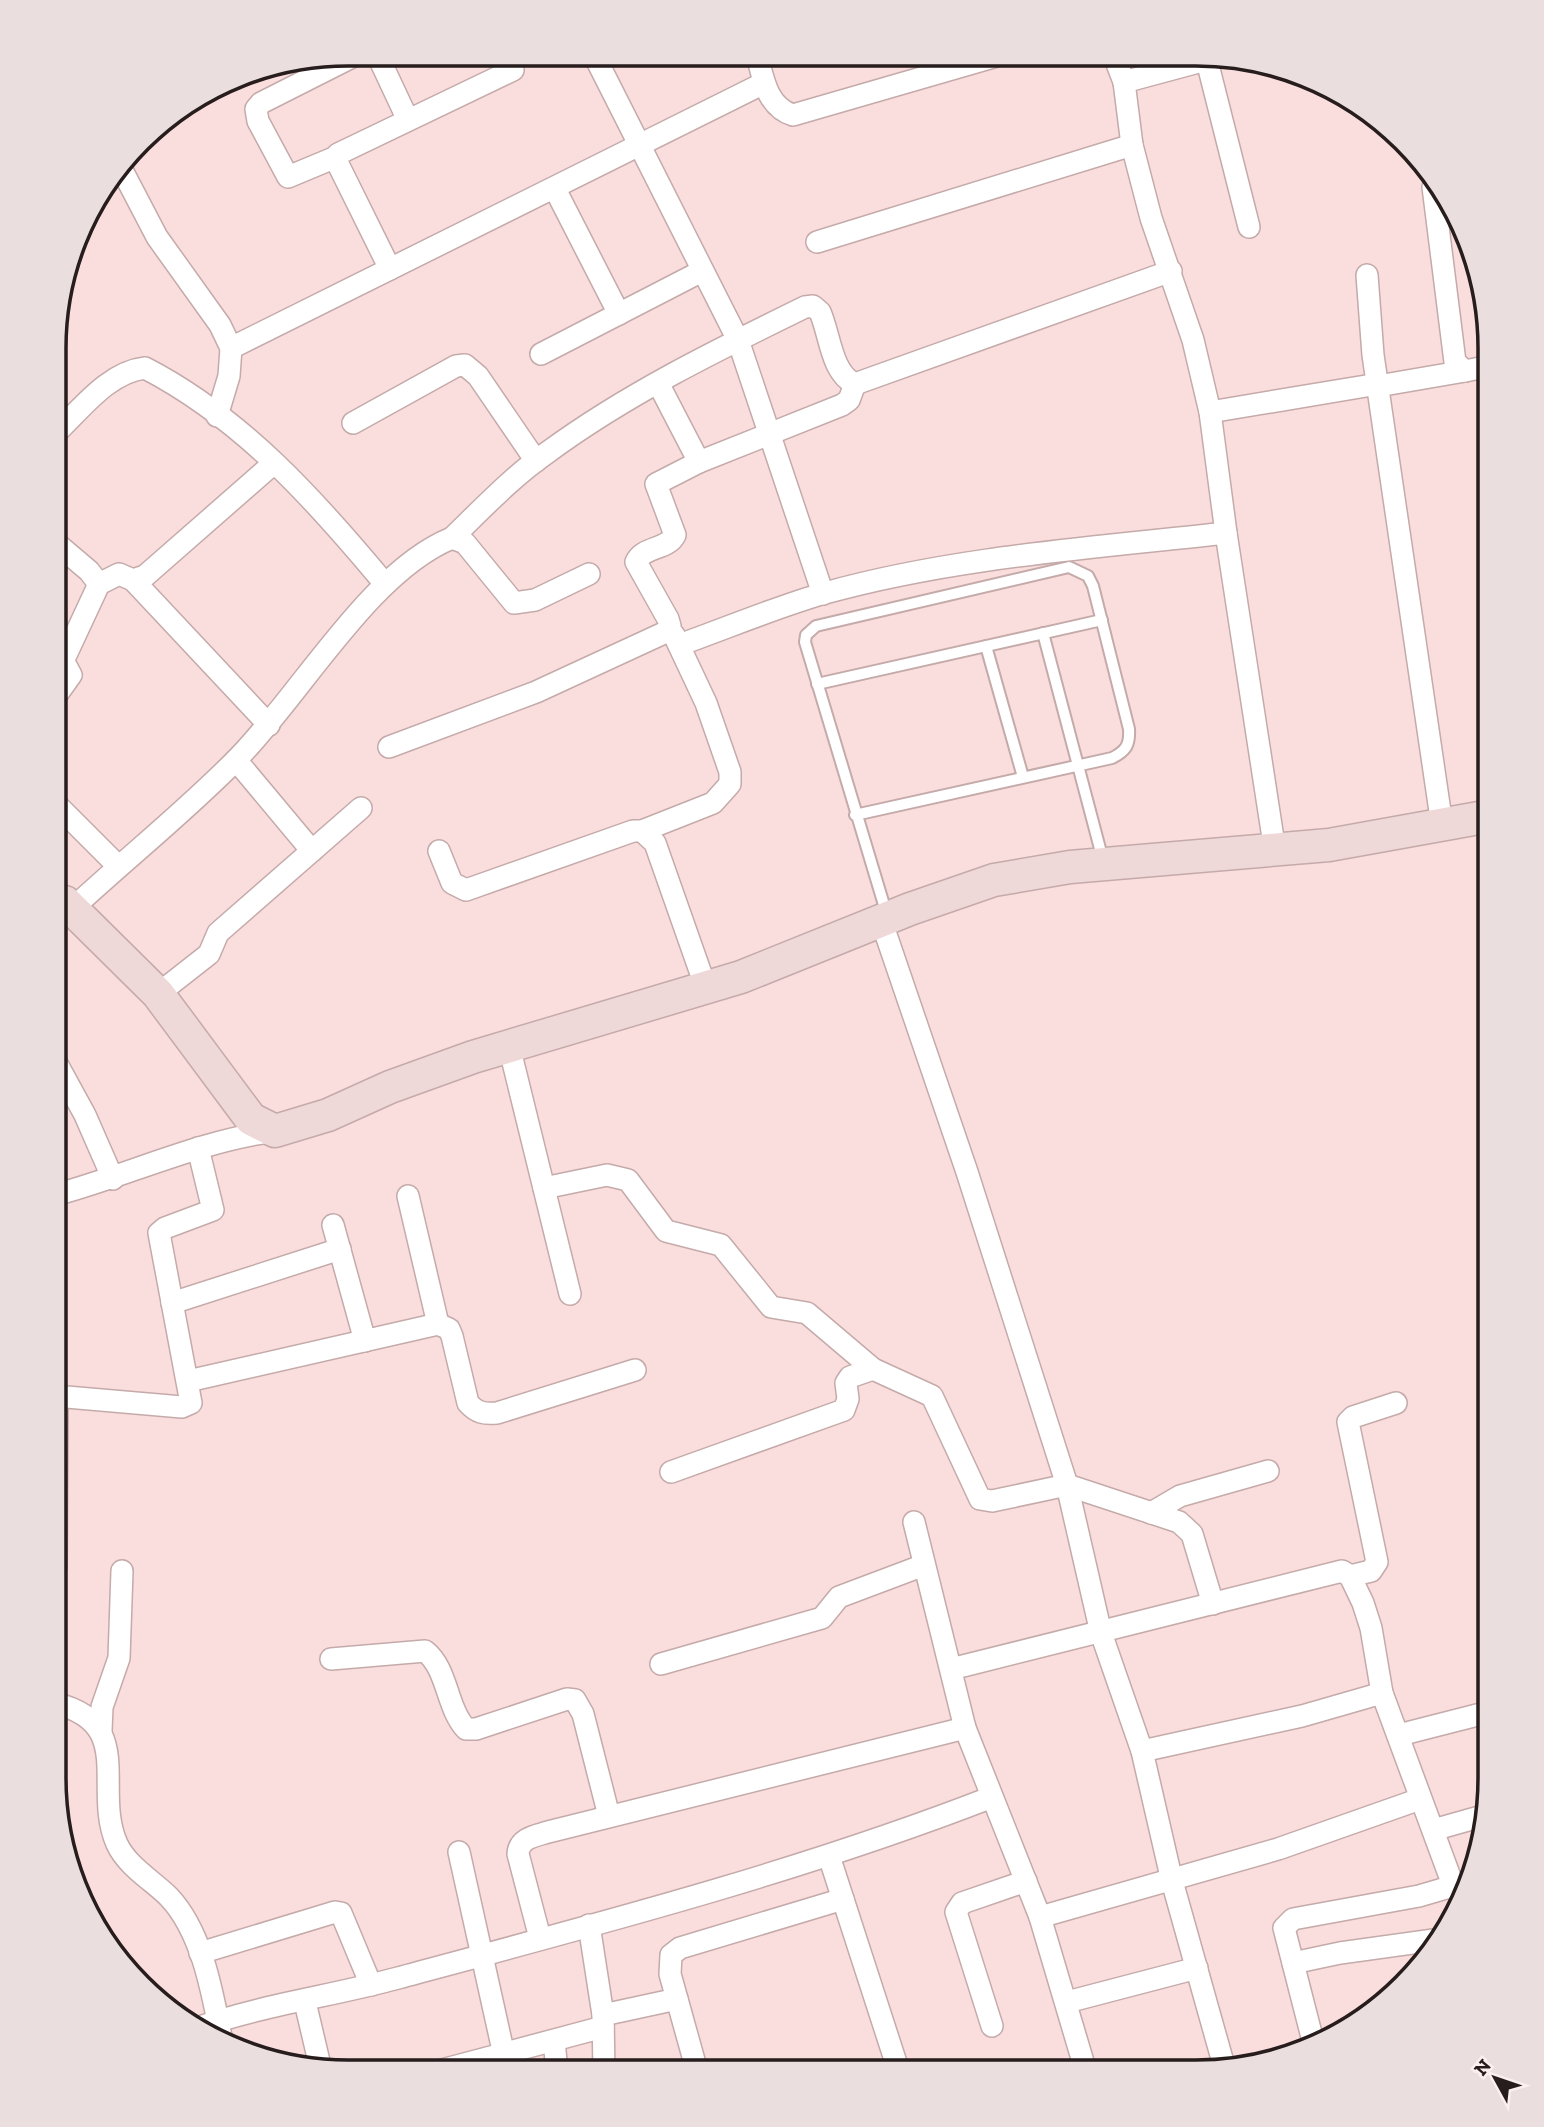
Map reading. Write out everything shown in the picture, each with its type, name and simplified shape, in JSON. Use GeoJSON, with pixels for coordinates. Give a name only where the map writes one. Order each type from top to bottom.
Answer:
{"type":"FeatureCollection","features":[{"type":"Feature","properties":{"kind":"street"},"geometry":{"type":"LineString","coordinates":[[383,66],[407,118]]}},
{"type":"Feature","properties":{"kind":"street"},"geometry":{"type":"LineString","coordinates":[[599,66],[738,340],[823,594]]}},
{"type":"Feature","properties":{"kind":"street"},"geometry":{"type":"LineString","coordinates":[[760,66],[764,83],[776,106],[793,115],[933,66]]}},
{"type":"Feature","properties":{"kind":"street"},"geometry":{"type":"LineString","coordinates":[[1118,66],[1124,82],[1132,145],[1151,218],[1194,340],[1210,412],[1275,851]]}},
{"type":"Feature","properties":{"kind":"street"},"geometry":{"type":"LineString","coordinates":[[1124,82],[1181,66]]}},
{"type":"Feature","properties":{"kind":"street"},"geometry":{"type":"LineString","coordinates":[[333,67],[261,103],[256,109],[258,121],[288,177],[336,157],[342,150],[407,118],[513,70]]}},
{"type":"Feature","properties":{"kind":"street"},"geometry":{"type":"LineString","coordinates":[[1212,67],[1249,227]]}},
{"type":"Feature","properties":{"kind":"street"},"geometry":{"type":"LineString","coordinates":[[231,348],[764,83]]}},
{"type":"Feature","properties":{"kind":"street"},"geometry":{"type":"LineString","coordinates":[[817,243],[1132,145]]}},
{"type":"Feature","properties":{"kind":"street"},"geometry":{"type":"LineString","coordinates":[[336,157],[390,269]]}},
{"type":"Feature","properties":{"kind":"street"},"geometry":{"type":"LineString","coordinates":[[125,176],[157,237],[220,325],[231,348],[229,376],[217,416]]}},
{"type":"Feature","properties":{"kind":"street"},"geometry":{"type":"LineString","coordinates":[[555,189],[619,314]]}},
{"type":"Feature","properties":{"kind":"street"},"geometry":{"type":"LineString","coordinates":[[1435,199],[1455,362],[1465,371]]}},
{"type":"Feature","properties":{"kind":"street"},"geometry":{"type":"LineString","coordinates":[[541,354],[702,271]]}},
{"type":"Feature","properties":{"kind":"street"},"geometry":{"type":"LineString","coordinates":[[66,903],[118,866],[236,760],[269,725],[385,583],[452,538],[536,461],[599,417],[658,383],[738,340],[805,307],[813,306],[824,321],[839,370],[846,380],[855,384],[1171,271]]}},
{"type":"Feature","properties":{"kind":"street"},"geometry":{"type":"LineString","coordinates":[[1367,275],[1378,385],[1442,825]]}},
{"type":"Feature","properties":{"kind":"street"},"geometry":{"type":"LineString","coordinates":[[353,423],[456,366],[465,365],[478,376],[536,461]]}},
{"type":"Feature","properties":{"kind":"street"},"geometry":{"type":"LineString","coordinates":[[66,424],[114,379],[130,370],[145,368],[217,416],[274,463],[338,527],[385,583]]}},
{"type":"Feature","properties":{"kind":"street"},"geometry":{"type":"LineString","coordinates":[[1210,412],[1478,368]]}},
{"type":"Feature","properties":{"kind":"street"},"geometry":{"type":"LineString","coordinates":[[658,383],[699,462]]}},
{"type":"Feature","properties":{"kind":"street"},"geometry":{"type":"LineString","coordinates":[[439,851],[453,883],[466,890],[633,831],[642,831],[713,803],[730,784],[730,772],[706,703],[636,562],[642,554],[670,542],[675,535],[656,484],[699,462],[842,405],[849,400],[855,384]]}},
{"type":"Feature","properties":{"kind":"street"},"geometry":{"type":"LineString","coordinates":[[133,580],[145,576],[274,463]]}},
{"type":"Feature","properties":{"kind":"street"},"geometry":{"type":"LineString","coordinates":[[388,747],[582,672],[659,637],[675,636],[885,578],[991,561],[1226,533]]}},
{"type":"Feature","properties":{"kind":"street"},"geometry":{"type":"LineString","coordinates":[[452,538],[470,548],[514,603],[535,600],[589,574]]}},
{"type":"Feature","properties":{"kind":"street"},"geometry":{"type":"LineString","coordinates":[[66,551],[89,571],[99,584]]}},
{"type":"Feature","properties":{"kind":"street"},"geometry":{"type":"LineString","coordinates":[[66,655],[99,584],[119,574],[133,580],[269,725]]}},
{"type":"Feature","properties":{"kind":"street"},"geometry":{"type":"LineString","coordinates":[[66,666],[71,675],[66,682]]}},
{"type":"Feature","properties":{"kind":"street"},"geometry":{"type":"LineString","coordinates":[[236,760],[312,851]]}},
{"type":"Feature","properties":{"kind":"street"},"geometry":{"type":"LineString","coordinates":[[158,994],[209,954],[218,933],[361,808]]}},
{"type":"Feature","properties":{"kind":"street"},"geometry":{"type":"LineString","coordinates":[[66,814],[118,866]]}},
{"type":"Feature","properties":{"kind":"street"},"geometry":{"type":"LineString","coordinates":[[66,1192],[113,1179],[198,1148],[275,1131],[328,1115],[390,1087],[509,1046],[706,988],[994,880],[1104,865],[1329,845],[1478,818]]}},
{"type":"Feature","properties":{"kind":"street"},"geometry":{"type":"LineString","coordinates":[[642,831],[655,843],[706,988]]}},
{"type":"Feature","properties":{"kind":"street"},"geometry":{"type":"LineString","coordinates":[[66,906],[158,994],[251,1119],[275,1131]]}},
{"type":"Feature","properties":{"kind":"street"},"geometry":{"type":"LineString","coordinates":[[885,921],[1067,1485],[1101,1633],[1142,1751],[1172,1881],[1222,2059]]}},
{"type":"Feature","properties":{"kind":"street"},"geometry":{"type":"LineString","coordinates":[[509,1046],[570,1294]]}},
{"type":"Feature","properties":{"kind":"street"},"geometry":{"type":"LineString","coordinates":[[66,1081],[113,1179]]}},
{"type":"Feature","properties":{"kind":"street"},"geometry":{"type":"LineString","coordinates":[[66,1397],[187,1407],[192,1398],[159,1233],[165,1228],[209,1213],[214,1205],[198,1148]]}},
{"type":"Feature","properties":{"kind":"street"},"geometry":{"type":"LineString","coordinates":[[544,1188],[607,1175],[628,1180],[666,1231],[721,1245],[771,1307],[807,1313],[873,1369],[932,1396],[980,1499],[992,1501],[1067,1485],[1179,1522],[1192,1534],[1213,1604]]}},
{"type":"Feature","properties":{"kind":"street"},"geometry":{"type":"LineString","coordinates":[[408,1196],[438,1324]]}},
{"type":"Feature","properties":{"kind":"street"},"geometry":{"type":"LineString","coordinates":[[333,1225],[365,1341]]}},
{"type":"Feature","properties":{"kind":"street"},"geometry":{"type":"LineString","coordinates":[[173,1303],[340,1249]]}},
{"type":"Feature","properties":{"kind":"street"},"geometry":{"type":"LineString","coordinates":[[188,1381],[438,1324],[449,1329],[452,1336],[468,1403],[475,1411],[484,1414],[497,1413],[635,1370]]}},
{"type":"Feature","properties":{"kind":"street"},"geometry":{"type":"LineString","coordinates":[[671,1472],[836,1414],[848,1405],[846,1382],[850,1377],[873,1369]]}},
{"type":"Feature","properties":{"kind":"street"},"geometry":{"type":"LineString","coordinates":[[1350,1576],[1371,1571],[1377,1562],[1348,1422],[1353,1417],[1396,1403]]}},
{"type":"Feature","properties":{"kind":"street"},"geometry":{"type":"LineString","coordinates":[[1151,1513],[1180,1496],[1268,1471]]}},
{"type":"Feature","properties":{"kind":"street"},"geometry":{"type":"LineString","coordinates":[[914,1522],[965,1728],[1040,1917],[1083,2060]]}},
{"type":"Feature","properties":{"kind":"street"},"geometry":{"type":"LineString","coordinates":[[661,1664],[822,1618],[839,1597],[924,1564]]}},
{"type":"Feature","properties":{"kind":"street"},"geometry":{"type":"LineString","coordinates":[[101,1731],[102,1707],[116,1674],[119,1658],[122,1571]]}},
{"type":"Feature","properties":{"kind":"street"},"geometry":{"type":"LineString","coordinates":[[951,1669],[1342,1571],[1350,1576],[1371,1628],[1382,1693],[1420,1799],[1433,1830],[1459,1878]]}},
{"type":"Feature","properties":{"kind":"street"},"geometry":{"type":"LineString","coordinates":[[331,1659],[425,1651],[437,1666],[459,1721],[466,1728],[476,1729],[567,1699],[575,1700],[583,1714],[608,1816]]}},
{"type":"Feature","properties":{"kind":"street"},"geometry":{"type":"LineString","coordinates":[[1142,1751],[1302,1716],[1382,1693]]}},
{"type":"Feature","properties":{"kind":"street"},"geometry":{"type":"LineString","coordinates":[[66,1707],[86,1714],[108,1744],[110,1821],[118,1848],[171,1899],[186,1921],[200,1953],[219,2029]]}},
{"type":"Feature","properties":{"kind":"street"},"geometry":{"type":"LineString","coordinates":[[1399,1735],[1478,1715]]}},
{"type":"Feature","properties":{"kind":"street"},"geometry":{"type":"LineString","coordinates":[[540,1938],[518,1854],[519,1846],[524,1840],[608,1816],[965,1728]]}},
{"type":"Feature","properties":{"kind":"street"},"geometry":{"type":"LineString","coordinates":[[210,2024],[371,1985],[829,1856],[902,1832],[992,1797]]}},
{"type":"Feature","properties":{"kind":"street"},"geometry":{"type":"LineString","coordinates":[[1040,1917],[1278,1849],[1420,1799]]}},
{"type":"Feature","properties":{"kind":"street"},"geometry":{"type":"LineString","coordinates":[[1433,1830],[1474,1818]]}},
{"type":"Feature","properties":{"kind":"street"},"geometry":{"type":"LineString","coordinates":[[459,1852],[504,2054]]}},
{"type":"Feature","properties":{"kind":"street"},"geometry":{"type":"LineString","coordinates":[[829,1856],[895,2060]]}},
{"type":"Feature","properties":{"kind":"street"},"geometry":{"type":"LineString","coordinates":[[992,2026],[956,1912],[962,1903],[1026,1881]]}},
{"type":"Feature","properties":{"kind":"street"},"geometry":{"type":"LineString","coordinates":[[1311,2035],[1284,1928],[1293,1919],[1398,1900],[1457,1884]]}},
{"type":"Feature","properties":{"kind":"street"},"geometry":{"type":"LineString","coordinates":[[694,2060],[677,1999],[669,1962],[671,1955],[680,1948],[843,1899]]}},
{"type":"Feature","properties":{"kind":"street"},"geometry":{"type":"LineString","coordinates":[[200,1953],[335,1912],[341,1913],[371,1985]]}},
{"type":"Feature","properties":{"kind":"street"},"geometry":{"type":"LineString","coordinates":[[589,1925],[603,2021],[604,2060]]}},
{"type":"Feature","properties":{"kind":"street"},"geometry":{"type":"LineString","coordinates":[[1293,1964],[1340,1953],[1425,1941]]}},
{"type":"Feature","properties":{"kind":"street"},"geometry":{"type":"LineString","coordinates":[[1067,2002],[1197,1968]]}},
{"type":"Feature","properties":{"kind":"street"},"geometry":{"type":"LineString","coordinates":[[489,2060],[677,1999]]}},
{"type":"Feature","properties":{"kind":"street"},"geometry":{"type":"LineString","coordinates":[[305,2002],[318,2059]]}},
{"type":"Feature","properties":{"kind":"street"},"geometry":{"type":"LineString","coordinates":[[554,2041],[556,2060]]}},
{"type":"Feature","properties":{"kind":"lane"},"geometry":{"type":"LineString","coordinates":[[855,815],[1112,758],[1124,752],[1130,741],[1102,620],[1088,576],[1078,569],[1056,570],[816,626],[806,635],[805,642],[885,921]]}},
{"type":"Feature","properties":{"kind":"lane"},"geometry":{"type":"LineString","coordinates":[[817,684],[1102,620]]}},
{"type":"Feature","properties":{"kind":"lane"},"geometry":{"type":"LineString","coordinates":[[1043,633],[1080,765],[1104,865]]}},
{"type":"Feature","properties":{"kind":"lane"},"geometry":{"type":"LineString","coordinates":[[986,646],[1023,777]]}}]}
